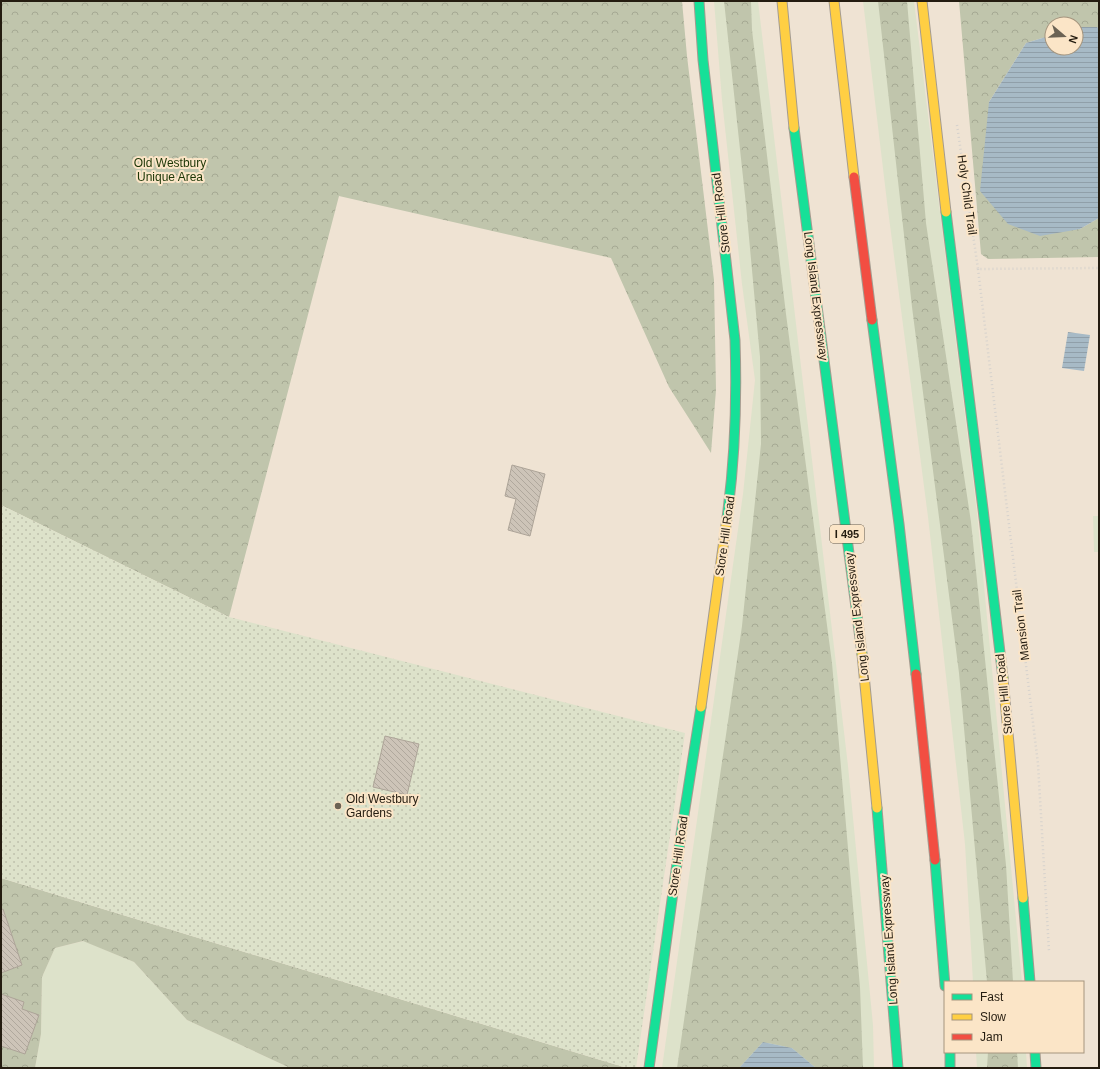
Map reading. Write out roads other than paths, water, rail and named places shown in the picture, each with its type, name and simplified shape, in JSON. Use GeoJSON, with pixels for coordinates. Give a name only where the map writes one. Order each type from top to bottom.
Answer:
{"type":"FeatureCollection","features":[{"type":"Feature","properties":{"kind":"main road","name":"Store Hill Road"},"geometry":{"type":"LineString","coordinates":[[649,1068],[731,490],[737,416],[736,352],[733,318],[703,60],[699,1]]}},
{"type":"Feature","properties":{"kind":"main road","name":"Long Island Expressway"},"geometry":{"type":"LineString","coordinates":[[782,1],[793,117],[862,647],[880,833],[898,1068]]}},
{"type":"Feature","properties":{"kind":"main road"},"geometry":{"type":"LineString","coordinates":[[834,1],[847,126],[915,657],[934,846],[945,981]]}},
{"type":"Feature","properties":{"kind":"main road","name":"Store Hill Road"},"geometry":{"type":"LineString","coordinates":[[922,1],[932,101],[999,640],[1013,774],[1030,981]]}},
{"type":"Feature","properties":{"kind":"main road"},"geometry":{"type":"LineString","coordinates":[[950,1053],[950,1068]]}},
{"type":"Feature","properties":{"kind":"main road"},"geometry":{"type":"LineString","coordinates":[[1035,1053],[1036,1068]]}},
{"type":"Feature","properties":{"kind":"water"},"geometry":{"type":"Polygon","coordinates":[[[1084,27],[1097,27],[1099,29],[1099,218],[1080,229],[1040,236],[1008,224],[980,191],[989,102],[1026,43],[1044,37],[1044,56],[1084,56],[1084,27]]]}},
{"type":"Feature","properties":{"kind":"water"},"geometry":{"type":"Polygon","coordinates":[[[1068,332],[1090,335],[1084,371],[1062,368],[1068,332]]]}},
{"type":"Feature","properties":{"kind":"water"},"geometry":{"type":"Polygon","coordinates":[[[763,1042],[792,1048],[816,1068],[739,1068],[763,1042]]]}},
{"type":"Feature","properties":{"kind":"place","name":"Old Westbury Gardens"},"geometry":{"type":"Point","coordinates":[338,806]}},
{"type":"Feature","properties":{"kind":"park label","name":"Old Westbury Unique Area"},"geometry":{"type":"Point","coordinates":[170,170]}}]}
